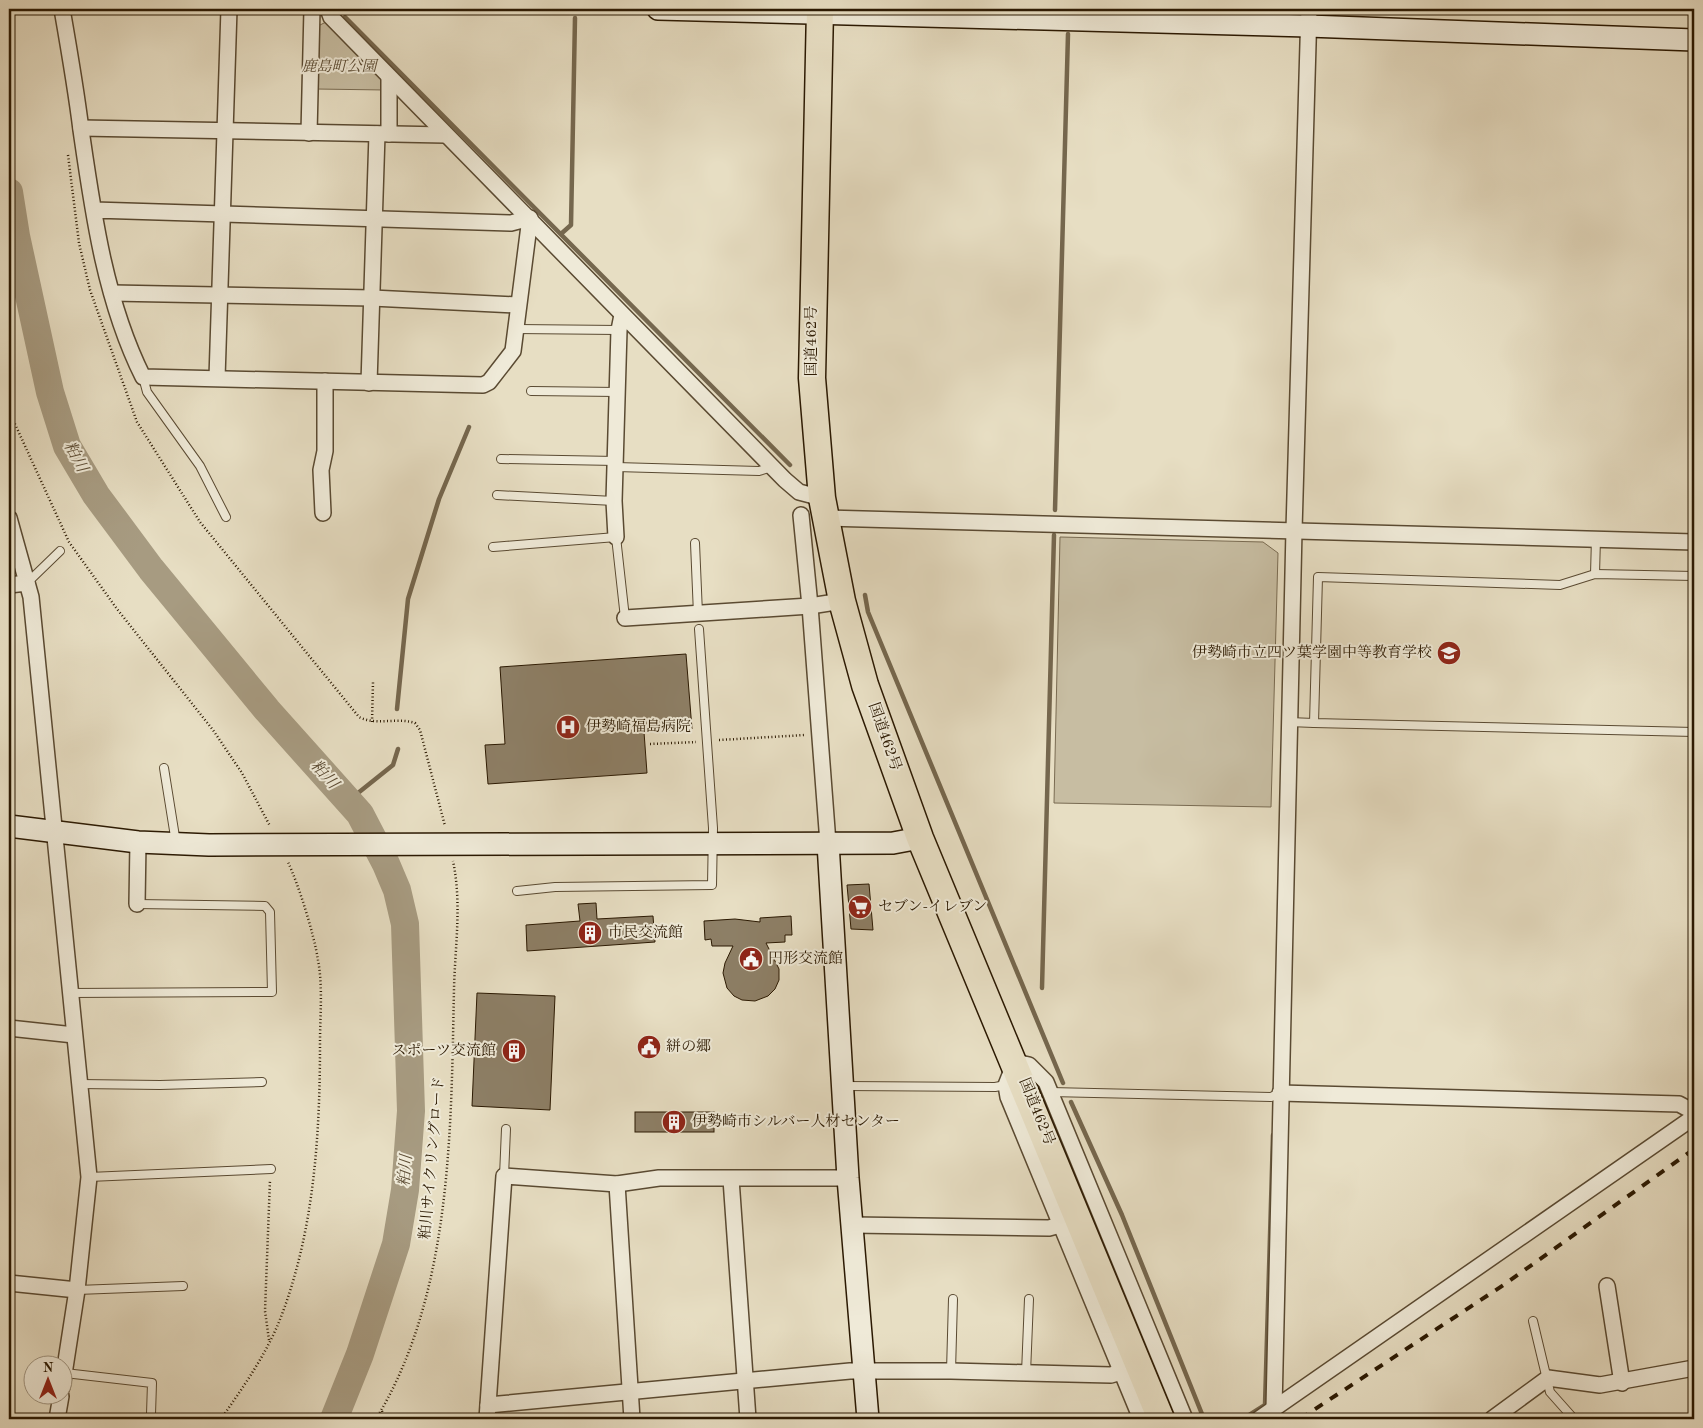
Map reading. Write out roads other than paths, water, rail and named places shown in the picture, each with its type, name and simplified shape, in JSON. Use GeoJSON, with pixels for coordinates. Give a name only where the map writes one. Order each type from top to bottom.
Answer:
{"type":"FeatureCollection","features":[{"type":"Feature","properties":{"kind":"highway","name":"国道462号"},"geometry":{"type":"LineString","coordinates":[[820,11],[812,331],[816,511],[866,685],[920,838],[1010,1073],[1113,1299],[1162,1419]]}},
{"type":"Feature","properties":{"kind":"street"},"geometry":{"type":"LineString","coordinates":[[62,9],[104,265],[135,361],[143,377],[483,385],[489,382],[513,351],[517,305],[530,218]]}},
{"type":"Feature","properties":{"kind":"street"},"geometry":{"type":"LineString","coordinates":[[217,378],[229,9]]}},
{"type":"Feature","properties":{"kind":"street"},"geometry":{"type":"LineString","coordinates":[[309,133],[312,9]]}},
{"type":"Feature","properties":{"kind":"street"},"geometry":{"type":"LineString","coordinates":[[328,9],[331,17],[388,77],[530,218],[621,322],[816,511],[1294,530],[1694,542]]}},
{"type":"Feature","properties":{"kind":"street"},"geometry":{"type":"LineString","coordinates":[[658,9],[1308,18],[1694,40]]}},
{"type":"Feature","properties":{"kind":"street"},"geometry":{"type":"LineString","coordinates":[[1274,1409],[1289,722],[1308,18]]}},
{"type":"Feature","properties":{"kind":"street"},"geometry":{"type":"LineString","coordinates":[[369,383],[374,219],[388,77]]}},
{"type":"Feature","properties":{"kind":"street"},"geometry":{"type":"LineString","coordinates":[[81,128],[445,135]]}},
{"type":"Feature","properties":{"kind":"street"},"geometry":{"type":"LineString","coordinates":[[94,210],[511,223],[530,218]]}},
{"type":"Feature","properties":{"kind":"street"},"geometry":{"type":"LineString","coordinates":[[112,293],[372,298],[517,305]]}},
{"type":"Feature","properties":{"kind":"street"},"geometry":{"type":"LineString","coordinates":[[616,537],[614,500],[621,322]]}},
{"type":"Feature","properties":{"kind":"street"},"geometry":{"type":"LineString","coordinates":[[323,513],[321,470],[325,450],[325,381]]}},
{"type":"Feature","properties":{"kind":"street"},"geometry":{"type":"LineString","coordinates":[[816,511],[810,606],[828,843],[848,1178],[868,1419]]}},
{"type":"Feature","properties":{"kind":"street"},"geometry":{"type":"LineString","coordinates":[[9,518],[31,597],[69,993],[89,1177],[77,1290],[67,1356]]}},
{"type":"Feature","properties":{"kind":"street"},"geometry":{"type":"LineString","coordinates":[[9,585],[27,583]]}},
{"type":"Feature","properties":{"kind":"street"},"geometry":{"type":"LineString","coordinates":[[625,618],[698,621],[842,601]]}},
{"type":"Feature","properties":{"kind":"street"},"geometry":{"type":"LineString","coordinates":[[9,826],[138,842],[281,844],[448,851],[712,843],[893,843],[920,838]]}},
{"type":"Feature","properties":{"kind":"street"},"geometry":{"type":"LineString","coordinates":[[137,904],[138,842]]}},
{"type":"Feature","properties":{"kind":"street"},"geometry":{"type":"LineString","coordinates":[[9,1028],[74,1035]]}},
{"type":"Feature","properties":{"kind":"street"},"geometry":{"type":"LineString","coordinates":[[1141,1419],[1008,1097],[1010,1073],[1029,1065],[1046,1082],[1185,1419]]}},
{"type":"Feature","properties":{"kind":"street"},"geometry":{"type":"LineString","coordinates":[[1280,1093],[1679,1104],[1694,1112]]}},
{"type":"Feature","properties":{"kind":"street"},"geometry":{"type":"LineString","coordinates":[[1259,1419],[1694,1117]]}},
{"type":"Feature","properties":{"kind":"street"},"geometry":{"type":"LineString","coordinates":[[848,1178],[659,1178],[618,1184],[504,1176],[488,1412],[631,1394],[865,1371],[1111,1375],[1121,1372]]}},
{"type":"Feature","properties":{"kind":"street"},"geometry":{"type":"LineString","coordinates":[[731,1179],[748,1419]]}},
{"type":"Feature","properties":{"kind":"street"},"geometry":{"type":"LineString","coordinates":[[618,1184],[632,1419]]}},
{"type":"Feature","properties":{"kind":"street"},"geometry":{"type":"LineString","coordinates":[[853,1225],[1049,1228],[1060,1225]]}},
{"type":"Feature","properties":{"kind":"street"},"geometry":{"type":"LineString","coordinates":[[9,1283],[77,1290]]}},
{"type":"Feature","properties":{"kind":"street"},"geometry":{"type":"LineString","coordinates":[[1607,1286],[1622,1383]]}},
{"type":"Feature","properties":{"kind":"street"},"geometry":{"type":"LineString","coordinates":[[1494,1419],[1548,1378],[1600,1385],[1622,1383],[1694,1368]]}},
{"type":"Feature","properties":{"kind":"street"},"geometry":{"type":"LineString","coordinates":[[58,1419],[60,1406]]}},
{"type":"Feature","properties":{"kind":"lane"},"geometry":{"type":"LineString","coordinates":[[516,329],[621,322]]}},
{"type":"Feature","properties":{"kind":"lane"},"geometry":{"type":"LineString","coordinates":[[143,377],[147,392],[200,466],[226,518]]}},
{"type":"Feature","properties":{"kind":"lane"},"geometry":{"type":"LineString","coordinates":[[531,391],[618,392]]}},
{"type":"Feature","properties":{"kind":"lane"},"geometry":{"type":"LineString","coordinates":[[501,459],[759,471],[772,467]]}},
{"type":"Feature","properties":{"kind":"lane"},"geometry":{"type":"LineString","coordinates":[[497,495],[614,500]]}},
{"type":"Feature","properties":{"kind":"lane"},"geometry":{"type":"LineString","coordinates":[[493,548],[616,537],[625,618]]}},
{"type":"Feature","properties":{"kind":"lane"},"geometry":{"type":"LineString","coordinates":[[1595,574],[1596,538]]}},
{"type":"Feature","properties":{"kind":"lane"},"geometry":{"type":"LineString","coordinates":[[517,891],[555,887],[712,885],[713,828],[698,621],[695,543]]}},
{"type":"Feature","properties":{"kind":"lane"},"geometry":{"type":"LineString","coordinates":[[27,583],[60,551]]}},
{"type":"Feature","properties":{"kind":"lane"},"geometry":{"type":"LineString","coordinates":[[1314,723],[1318,577],[1560,585],[1595,574],[1694,576]]}},
{"type":"Feature","properties":{"kind":"lane"},"geometry":{"type":"LineString","coordinates":[[1289,722],[1694,732]]}},
{"type":"Feature","properties":{"kind":"lane"},"geometry":{"type":"LineString","coordinates":[[164,768],[176,844]]}},
{"type":"Feature","properties":{"kind":"lane"},"geometry":{"type":"LineString","coordinates":[[69,993],[272,992],[270,912],[265,906],[137,904]]}},
{"type":"Feature","properties":{"kind":"lane"},"geometry":{"type":"LineString","coordinates":[[843,1086],[995,1087],[1010,1073]]}},
{"type":"Feature","properties":{"kind":"lane"},"geometry":{"type":"LineString","coordinates":[[79,1084],[160,1085],[262,1082]]}},
{"type":"Feature","properties":{"kind":"lane"},"geometry":{"type":"LineString","coordinates":[[1050,1092],[1271,1097],[1280,1093]]}},
{"type":"Feature","properties":{"kind":"lane"},"geometry":{"type":"LineString","coordinates":[[504,1176],[506,1129]]}},
{"type":"Feature","properties":{"kind":"lane"},"geometry":{"type":"LineString","coordinates":[[89,1177],[271,1169]]}},
{"type":"Feature","properties":{"kind":"lane"},"geometry":{"type":"LineString","coordinates":[[77,1290],[184,1286]]}},
{"type":"Feature","properties":{"kind":"lane"},"geometry":{"type":"LineString","coordinates":[[951,1371],[953,1299]]}},
{"type":"Feature","properties":{"kind":"lane"},"geometry":{"type":"LineString","coordinates":[[1026,1374],[1029,1299]]}},
{"type":"Feature","properties":{"kind":"lane"},"geometry":{"type":"LineString","coordinates":[[1533,1321],[1550,1392],[1574,1419]]}},
{"type":"Feature","properties":{"kind":"lane"},"geometry":{"type":"LineString","coordinates":[[72,1380],[152,1383],[151,1414]]}},
{"type":"Feature","properties":{"kind":"waterway"},"geometry":{"type":"LineString","coordinates":[[345,17],[790,465]]}},
{"type":"Feature","properties":{"kind":"waterway"},"geometry":{"type":"LineString","coordinates":[[562,233],[571,225],[575,18]]}},
{"type":"Feature","properties":{"kind":"waterway"},"geometry":{"type":"LineString","coordinates":[[1055,510],[1068,34]]}},
{"type":"Feature","properties":{"kind":"waterway","name":"粕川"},"geometry":{"type":"LineString","coordinates":[[9,192],[16,236],[50,392],[67,446],[96,495],[151,569],[267,710],[360,814],[397,890],[405,924],[411,1111],[405,1190],[396,1244],[360,1354],[334,1419]]}},
{"type":"Feature","properties":{"kind":"waterway"},"geometry":{"type":"LineString","coordinates":[[397,709],[408,599],[439,499],[469,427]]}},
{"type":"Feature","properties":{"kind":"waterway"},"geometry":{"type":"LineString","coordinates":[[1042,988],[1054,535]]}},
{"type":"Feature","properties":{"kind":"waterway"},"geometry":{"type":"LineString","coordinates":[[865,595],[868,612],[1063,1083]]}},
{"type":"Feature","properties":{"kind":"waterway"},"geometry":{"type":"LineString","coordinates":[[348,801],[393,765],[398,749]]}},
{"type":"Feature","properties":{"kind":"waterway"},"geometry":{"type":"LineString","coordinates":[[1071,1102],[1122,1215],[1204,1419]]}},
{"type":"Feature","properties":{"kind":"waterway"},"geometry":{"type":"LineString","coordinates":[[1243,1419],[1265,1405],[1273,1135]]}},
{"type":"Feature","properties":{"kind":"railway"},"geometry":{"type":"LineString","coordinates":[[1300,1419],[1505,1284],[1694,1149]]}},
{"type":"Feature","properties":{"kind":"place","name":"伊勢崎市立四ツ葉学園中等教育学校"},"geometry":{"type":"Point","coordinates":[1449,653]}},
{"type":"Feature","properties":{"kind":"place","name":"伊勢崎福島病院"},"geometry":{"type":"Point","coordinates":[568,727]}},
{"type":"Feature","properties":{"kind":"place","name":"セブン-イレブン"},"geometry":{"type":"Point","coordinates":[860,907]}},
{"type":"Feature","properties":{"kind":"place","name":"市民交流館"},"geometry":{"type":"Point","coordinates":[590,933]}},
{"type":"Feature","properties":{"kind":"place","name":"円形交流館"},"geometry":{"type":"Point","coordinates":[751,959]}},
{"type":"Feature","properties":{"kind":"place","name":"絣の郷"},"geometry":{"type":"Point","coordinates":[649,1047]}},
{"type":"Feature","properties":{"kind":"place","name":"スポーツ交流館"},"geometry":{"type":"Point","coordinates":[514,1051]}},
{"type":"Feature","properties":{"kind":"place","name":"伊勢崎市シルバー人材センター"},"geometry":{"type":"Point","coordinates":[674,1122]}},
{"type":"Feature","properties":{"kind":"park label","name":"鹿島町公園"},"geometry":{"type":"Point","coordinates":[339,67]}}]}
